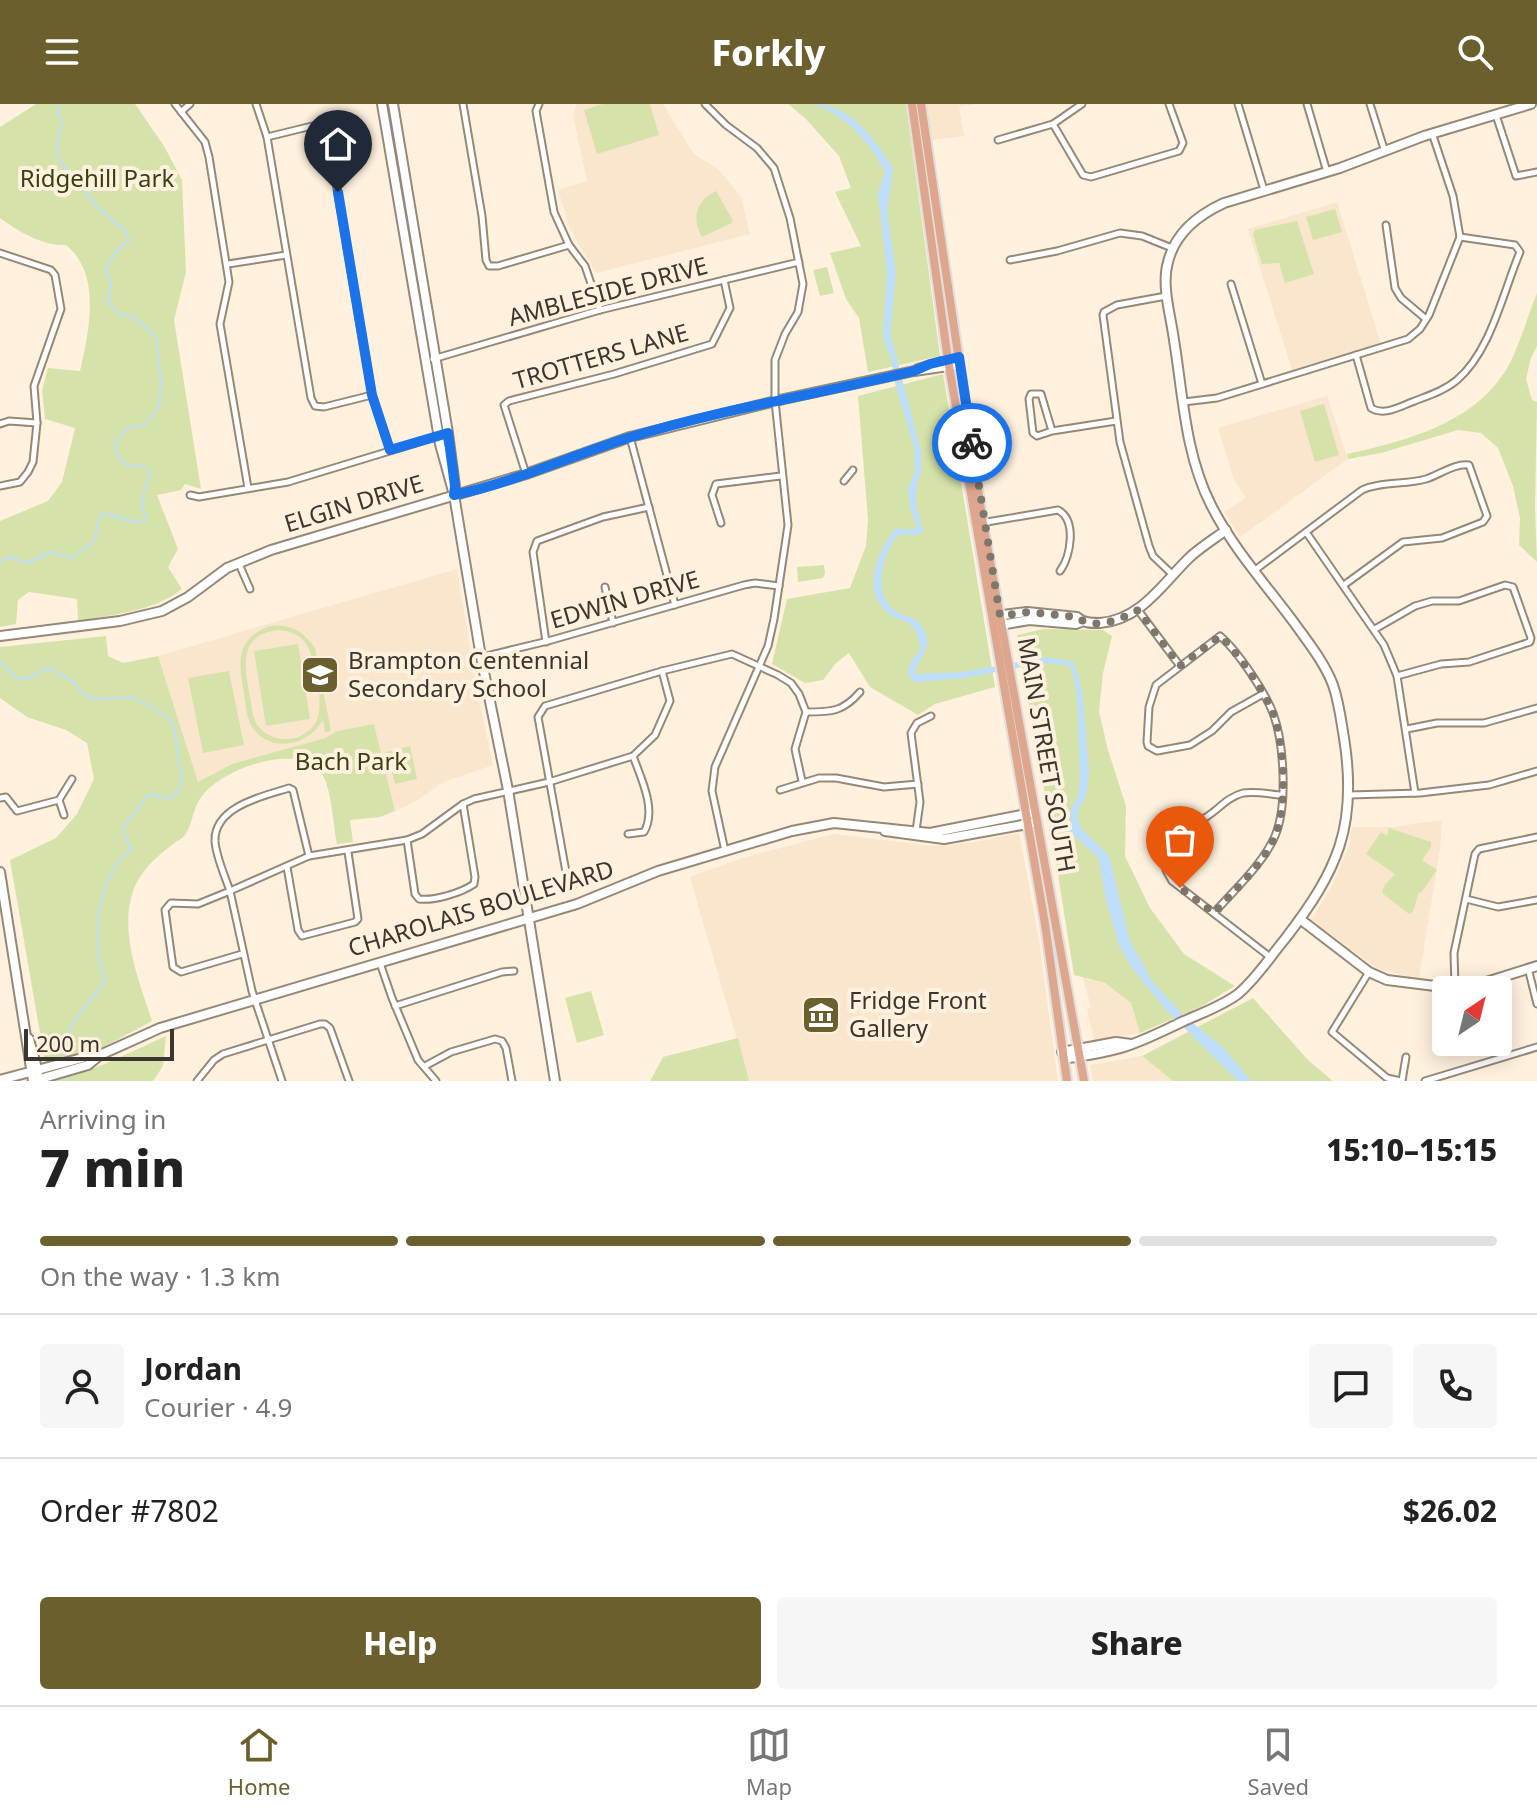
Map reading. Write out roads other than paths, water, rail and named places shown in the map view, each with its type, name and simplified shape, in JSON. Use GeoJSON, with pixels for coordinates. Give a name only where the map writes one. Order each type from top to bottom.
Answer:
{"type":"FeatureCollection","features":[{"type":"Feature","properties":{"kind":"main road","name":"MAIN STREET SOUTH"},"geometry":{"type":"LineString","coordinates":[[912,104],[948,363],[1008,682],[1067,1081]]}},
{"type":"Feature","properties":{"kind":"main road","name":"MAIN STREET SOUTH"},"geometry":{"type":"LineString","coordinates":[[921,104],[980,523]]}},
{"type":"Feature","properties":{"kind":"main road","name":"MAIN STREET SOUTH"},"geometry":{"type":"LineString","coordinates":[[1008,682],[1037,817],[1084,1081]]}},
{"type":"Feature","properties":{"kind":"street"},"geometry":{"type":"LineString","coordinates":[[175,104],[205,142],[228,264],[229,282],[220,324],[248,488]]}},
{"type":"Feature","properties":{"kind":"street"},"geometry":{"type":"LineString","coordinates":[[181,112],[190,104]]}},
{"type":"Feature","properties":{"kind":"street"},"geometry":{"type":"LineString","coordinates":[[256,104],[267,137],[311,398],[315,406],[324,407],[372,395]]}},
{"type":"Feature","properties":{"kind":"street"},"geometry":{"type":"LineString","coordinates":[[382,104],[431,359]]}},
{"type":"Feature","properties":{"kind":"street"},"geometry":{"type":"LineString","coordinates":[[393,104],[443,434],[455,486],[481,657],[508,790],[555,1081]]}},
{"type":"Feature","properties":{"kind":"street"},"geometry":{"type":"LineString","coordinates":[[463,104],[489,266],[569,245]]}},
{"type":"Feature","properties":{"kind":"street"},"geometry":{"type":"LineString","coordinates":[[539,104],[536,111],[551,198],[569,245],[585,266],[600,310]]}},
{"type":"Feature","properties":{"kind":"street"},"geometry":{"type":"LineString","coordinates":[[705,104],[726,125],[757,148],[774,168],[790,218],[803,284],[798,312],[775,360],[775,401],[788,525],[779,586],[768,646],[715,767],[712,791],[725,851]]}},
{"type":"Feature","properties":{"kind":"street"},"geometry":{"type":"LineString","coordinates":[[998,140],[1053,124],[1082,104]]}},
{"type":"Feature","properties":{"kind":"street"},"geometry":{"type":"LineString","coordinates":[[1053,124],[1083,175],[1091,177],[1182,148],[1169,104]]}},
{"type":"Feature","properties":{"kind":"street"},"geometry":{"type":"LineString","coordinates":[[1238,104],[1264,190]]}},
{"type":"Feature","properties":{"kind":"street"},"geometry":{"type":"LineString","coordinates":[[1307,104],[1327,172]]}},
{"type":"Feature","properties":{"kind":"street"},"geometry":{"type":"LineString","coordinates":[[1370,104],[1385,152]]}},
{"type":"Feature","properties":{"kind":"street"},"geometry":{"type":"LineString","coordinates":[[1063,1056],[1116,1042],[1131,1044],[1236,996],[1300,919],[1328,877],[1345,832],[1349,795],[1345,749],[1332,684],[1318,656],[1226,530],[1211,505],[1194,462],[1167,296],[1167,264],[1172,248],[1199,216],[1224,203],[1327,172],[1432,133],[1531,104]]}},
{"type":"Feature","properties":{"kind":"street"},"geometry":{"type":"LineString","coordinates":[[1496,115],[1516,176],[1537,172]]}},
{"type":"Feature","properties":{"kind":"street"},"geometry":{"type":"LineString","coordinates":[[267,137],[312,126],[322,128],[328,136],[372,395],[390,450]]}},
{"type":"Feature","properties":{"kind":"street"},"geometry":{"type":"LineString","coordinates":[[1184,402],[1217,398],[1408,339],[1415,334],[1442,287],[1460,237],[1453,196],[1432,133]]}},
{"type":"Feature","properties":{"kind":"street"},"geometry":{"type":"LineString","coordinates":[[1386,225],[1395,288],[1401,298],[1426,319]]}},
{"type":"Feature","properties":{"kind":"street"},"geometry":{"type":"LineString","coordinates":[[1010,260],[1057,251],[1120,233],[1132,233],[1172,248]]}},
{"type":"Feature","properties":{"kind":"street"},"geometry":{"type":"LineString","coordinates":[[1356,355],[1371,408],[1376,411],[1394,409],[1440,391],[1468,369],[1485,342],[1520,252],[1515,245],[1460,237]]}},
{"type":"Feature","properties":{"kind":"street"},"geometry":{"type":"LineString","coordinates":[[0,253],[26,264],[47,268],[55,275],[61,309],[34,386],[37,423],[33,462],[20,482],[0,486]]}},
{"type":"Feature","properties":{"kind":"street"},"geometry":{"type":"LineString","coordinates":[[228,264],[286,255]]}},
{"type":"Feature","properties":{"kind":"street","name":"AMBLESIDE DRIVE"},"geometry":{"type":"LineString","coordinates":[[431,359],[600,310],[799,262]]}},
{"type":"Feature","properties":{"kind":"street","name":"TROTTERS LANE"},"geometry":{"type":"LineString","coordinates":[[526,474],[504,405],[509,401],[712,344],[730,308],[724,280]]}},
{"type":"Feature","properties":{"kind":"street"},"geometry":{"type":"LineString","coordinates":[[1231,284],[1262,384]]}},
{"type":"Feature","properties":{"kind":"street"},"geometry":{"type":"LineString","coordinates":[[1167,296],[1117,305],[1104,312],[1116,421],[1149,546],[1153,556],[1173,575]]}},
{"type":"Feature","properties":{"kind":"street","name":"ELGIN DRIVE"},"geometry":{"type":"LineString","coordinates":[[2,636],[120,621],[162,611],[238,563],[271,550],[526,474],[630,437],[775,401],[959,361]]}},
{"type":"Feature","properties":{"kind":"street"},"geometry":{"type":"LineString","coordinates":[[1052,431],[1041,394],[1031,394],[1033,433],[1037,436],[1116,421]]}},
{"type":"Feature","properties":{"kind":"street"},"geometry":{"type":"LineString","coordinates":[[0,424],[9,421],[37,423]]}},
{"type":"Feature","properties":{"kind":"street"},"geometry":{"type":"LineString","coordinates":[[190,495],[199,497],[288,482],[443,434]]}},
{"type":"Feature","properties":{"kind":"street"},"geometry":{"type":"LineString","coordinates":[[630,437],[675,605]]}},
{"type":"Feature","properties":{"kind":"street"},"geometry":{"type":"LineString","coordinates":[[1255,570],[1362,490],[1425,479],[1462,464],[1469,465],[1487,516],[1483,522],[1442,538],[1403,542],[1344,585]]}},
{"type":"Feature","properties":{"kind":"street"},"geometry":{"type":"LineString","coordinates":[[844,481],[853,470]]}},
{"type":"Feature","properties":{"kind":"street"},"geometry":{"type":"LineString","coordinates":[[721,523],[712,495],[716,484],[781,476]]}},
{"type":"Feature","properties":{"kind":"street"},"geometry":{"type":"LineString","coordinates":[[546,642],[533,552],[537,541],[603,517],[649,507]]}},
{"type":"Feature","properties":{"kind":"street"},"geometry":{"type":"LineString","coordinates":[[980,523],[1062,511],[1066,516],[1071,547],[1060,571]]}},
{"type":"Feature","properties":{"kind":"street"},"geometry":{"type":"LineString","coordinates":[[997,621],[1076,624],[1121,619],[1138,610],[1192,556],[1226,530]]}},
{"type":"Feature","properties":{"kind":"street"},"geometry":{"type":"LineString","coordinates":[[1306,532],[1375,629],[1397,676],[1415,793]]}},
{"type":"Feature","properties":{"kind":"street"},"geometry":{"type":"LineString","coordinates":[[238,563],[250,589]]}},
{"type":"Feature","properties":{"kind":"street","name":"EDWIN DRIVE"},"geometry":{"type":"LineString","coordinates":[[481,657],[546,642],[744,585],[779,586]]}},
{"type":"Feature","properties":{"kind":"street"},"geometry":{"type":"LineString","coordinates":[[1375,629],[1415,606],[1432,601],[1459,601],[1505,585],[1513,587],[1530,642],[1469,662],[1441,664],[1397,676]]}},
{"type":"Feature","properties":{"kind":"street"},"geometry":{"type":"LineString","coordinates":[[605,587],[613,623]]}},
{"type":"Feature","properties":{"kind":"street"},"geometry":{"type":"LineString","coordinates":[[1138,610],[1180,666]]}},
{"type":"Feature","properties":{"kind":"street"},"geometry":{"type":"LineString","coordinates":[[1214,913],[1261,858],[1275,836],[1281,795],[1281,758],[1276,724],[1263,694],[1220,636],[1156,685],[1151,694],[1147,742],[1157,751],[1190,745],[1212,731],[1231,712],[1263,694]]}},
{"type":"Feature","properties":{"kind":"street"},"geometry":{"type":"LineString","coordinates":[[572,887],[568,883],[538,717],[545,706],[732,654],[791,683],[799,694],[806,712],[795,749],[802,781]]}},
{"type":"Feature","properties":{"kind":"street"},"geometry":{"type":"LineString","coordinates":[[242,954],[181,972],[173,967],[167,906],[171,903],[198,904],[309,856],[407,840],[422,834],[463,804],[633,756],[655,735],[670,701],[662,671]]}},
{"type":"Feature","properties":{"kind":"street"},"geometry":{"type":"LineString","coordinates":[[806,712],[829,712],[848,706],[860,692]]}},
{"type":"Feature","properties":{"kind":"street"},"geometry":{"type":"LineString","coordinates":[[1407,729],[1437,723],[1484,723],[1537,708]]}},
{"type":"Feature","properties":{"kind":"street"},"geometry":{"type":"LineString","coordinates":[[916,833],[920,802],[911,733],[917,723],[931,716]]}},
{"type":"Feature","properties":{"kind":"street"},"geometry":{"type":"LineString","coordinates":[[628,834],[644,832],[648,818],[647,798],[633,756]]}},
{"type":"Feature","properties":{"kind":"street"},"geometry":{"type":"LineString","coordinates":[[1349,795],[1415,793],[1489,785],[1537,771]]}},
{"type":"Feature","properties":{"kind":"street"},"geometry":{"type":"LineString","coordinates":[[780,790],[802,781],[836,778],[884,787],[918,784]]}},
{"type":"Feature","properties":{"kind":"street"},"geometry":{"type":"LineString","coordinates":[[0,798],[6,797],[17,811],[59,800],[72,779]]}},
{"type":"Feature","properties":{"kind":"street"},"geometry":{"type":"LineString","coordinates":[[282,1081],[254,1000],[230,891],[215,842],[216,835],[227,816],[245,802],[289,788],[293,790],[309,856]]}},
{"type":"Feature","properties":{"kind":"street"},"geometry":{"type":"LineString","coordinates":[[1270,957],[1168,876],[1158,833],[1167,826],[1202,820],[1229,799],[1246,792],[1281,795]]}},
{"type":"Feature","properties":{"kind":"street"},"geometry":{"type":"LineString","coordinates":[[59,800],[64,815]]}},
{"type":"Feature","properties":{"kind":"street"},"geometry":{"type":"LineString","coordinates":[[407,840],[415,894],[419,899],[468,889],[474,884],[475,877],[463,804]]}},
{"type":"Feature","properties":{"kind":"street","name":"CHAROLAIS BOULEVARD"},"geometry":{"type":"LineString","coordinates":[[0,1080],[36,1077],[87,1061],[160,1028],[595,898],[658,871],[818,825],[834,823],[916,833],[945,832],[1037,817]]}},
{"type":"Feature","properties":{"kind":"street"},"geometry":{"type":"LineString","coordinates":[[1455,976],[1454,953],[1473,858],[1479,849],[1537,837]]}},
{"type":"Feature","properties":{"kind":"street"},"geometry":{"type":"LineString","coordinates":[[287,867],[298,930],[302,936],[358,919],[348,851]]}},
{"type":"Feature","properties":{"kind":"street"},"geometry":{"type":"LineString","coordinates":[[0,872],[36,1077]]}},
{"type":"Feature","properties":{"kind":"street"},"geometry":{"type":"LineString","coordinates":[[1466,899],[1498,907],[1537,900]]}},
{"type":"Feature","properties":{"kind":"street"},"geometry":{"type":"LineString","coordinates":[[1300,919],[1369,972],[1387,980],[1432,987]]}},
{"type":"Feature","properties":{"kind":"street"},"geometry":{"type":"LineString","coordinates":[[380,962],[418,1060],[436,1081]]}},
{"type":"Feature","properties":{"kind":"street"},"geometry":{"type":"LineString","coordinates":[[1504,976],[1532,967],[1537,1004]]}},
{"type":"Feature","properties":{"kind":"street"},"geometry":{"type":"LineString","coordinates":[[395,1006],[502,972],[514,971]]}},
{"type":"Feature","properties":{"kind":"street"},"geometry":{"type":"LineString","coordinates":[[1369,972],[1332,1032],[1387,1078],[1401,1081],[1406,1057]]}},
{"type":"Feature","properties":{"kind":"street"},"geometry":{"type":"LineString","coordinates":[[197,1081],[218,1056],[325,1024],[330,1028],[349,1081]]}},
{"type":"Feature","properties":{"kind":"street"},"geometry":{"type":"LineString","coordinates":[[425,1066],[451,1052],[495,1039],[502,1041],[506,1048],[512,1081]]}},
{"type":"Feature","properties":{"kind":"street"},"geometry":{"type":"LineString","coordinates":[[1425,1081],[1537,1047]]}},
{"type":"Feature","properties":{"kind":"water"},"geometry":{"type":"Polygon","coordinates":[[[812,104],[826,106],[849,116],[869,135],[893,168],[887,212],[896,274],[890,333],[921,451],[916,504],[923,531],[918,535],[898,535],[884,561],[881,583],[887,602],[893,609],[916,620],[926,635],[927,646],[915,674],[963,672],[1047,657],[1073,662],[1083,699],[1089,770],[1087,793],[1077,813],[1080,827],[1109,856],[1130,941],[1152,981],[1184,1016],[1224,1048],[1251,1081],[1238,1081],[1165,1009],[1132,968],[1118,943],[1098,857],[1070,832],[1071,808],[1078,797],[1080,774],[1077,697],[1072,670],[1066,665],[1045,663],[963,678],[914,682],[908,675],[909,665],[921,648],[918,637],[911,625],[884,609],[874,590],[875,568],[896,528],[910,530],[917,527],[908,490],[915,470],[914,448],[883,337],[887,273],[878,195],[885,171],[855,130],[835,115],[812,104]]]}},
{"type":"Feature","properties":{"kind":"waterway"},"geometry":{"type":"LineString","coordinates":[[0,561],[8,558],[30,562],[51,552],[72,558],[93,541],[101,515],[136,522],[144,521],[146,517],[141,505],[150,472],[140,465],[127,465],[117,456],[115,444],[127,428],[146,424],[159,407],[161,381],[156,337],[134,317],[120,315],[108,302],[111,281],[105,272],[114,254],[129,240],[126,232],[100,210],[59,160],[56,148],[62,121],[57,112],[59,104]]}},
{"type":"Feature","properties":{"kind":"waterway"},"geometry":{"type":"LineString","coordinates":[[0,661],[16,678],[26,679],[48,668],[74,682],[84,695],[95,699],[133,697],[167,717],[174,727],[182,777],[180,789],[173,797],[167,798]]}},
{"type":"Feature","properties":{"kind":"waterway"},"geometry":{"type":"LineString","coordinates":[[65,1060],[64,1048],[71,1027],[105,981],[98,954],[98,923],[108,881],[121,858],[131,849],[123,832],[149,794],[167,798]]}},
{"type":"Feature","properties":{"kind":"waterway"},"geometry":{"type":"LineString","coordinates":[[68,1074],[70,1081]]}},
{"type":"Feature","properties":{"kind":"place","name":"Brampton Centennial Secondary School"},"geometry":{"type":"Point","coordinates":[320,675]}},
{"type":"Feature","properties":{"kind":"place","name":"Fridge Front Gallery"},"geometry":{"type":"Point","coordinates":[821,1015]}},
{"type":"Feature","properties":{"kind":"park label","name":"Ridgehill Park"},"geometry":{"type":"Point","coordinates":[97,179]}},
{"type":"Feature","properties":{"kind":"park label","name":"Bach Park"},"geometry":{"type":"Point","coordinates":[351,762]}}]}
